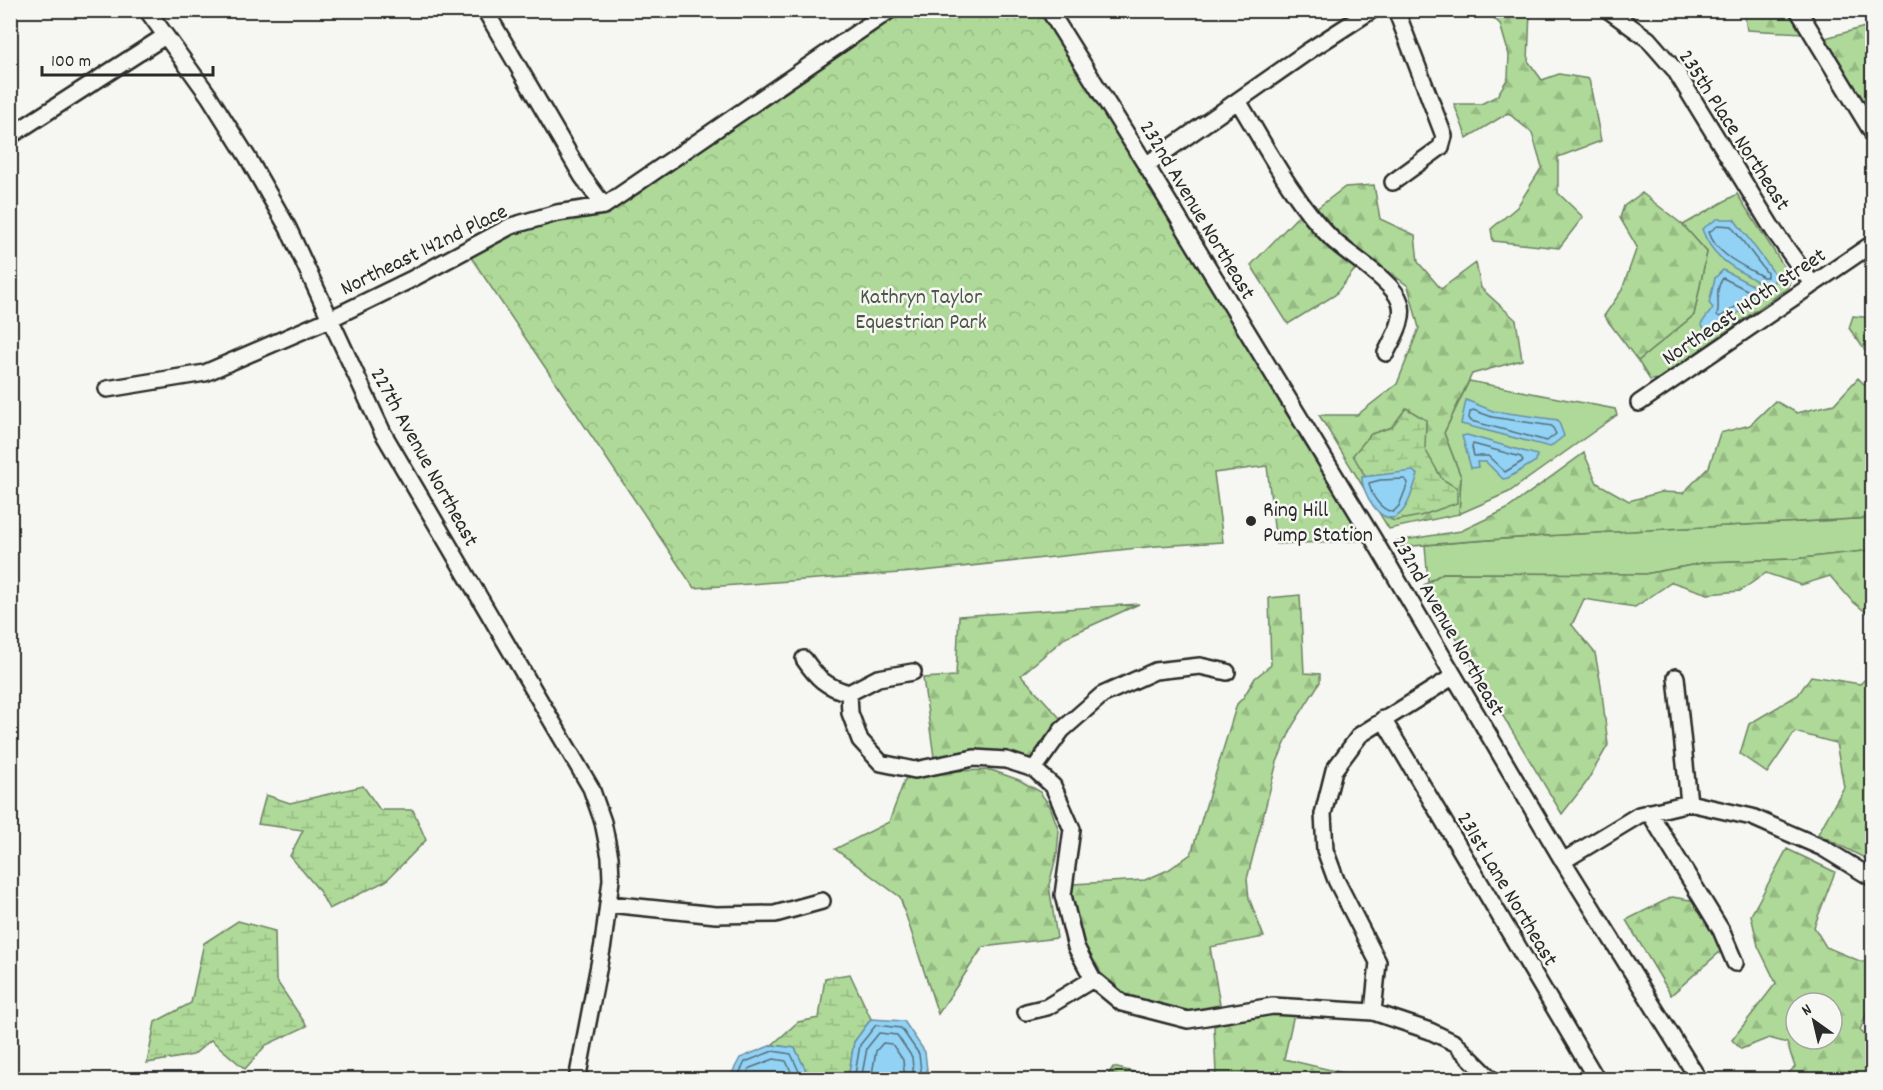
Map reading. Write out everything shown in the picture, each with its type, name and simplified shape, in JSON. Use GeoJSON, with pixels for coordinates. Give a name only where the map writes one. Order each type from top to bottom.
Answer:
{"type":"FeatureCollection","features":[{"type":"Feature","properties":{"kind":"street"},"geometry":{"type":"LineString","coordinates":[[485,10],[582,176],[604,206]]}},
{"type":"Feature","properties":{"kind":"street","name":"Northeast 142nd Place"},"geometry":{"type":"LineString","coordinates":[[107,389],[205,373],[332,318],[410,280],[511,226],[557,213],[604,206],[890,10]]}},
{"type":"Feature","properties":{"kind":"street","name":"232nd Avenue Northeast"},"geometry":{"type":"LineString","coordinates":[[1049,10],[1374,540],[1563,861],[1699,1080]]}},
{"type":"Feature","properties":{"kind":"street"},"geometry":{"type":"LineString","coordinates":[[1146,165],[1372,10]]}},
{"type":"Feature","properties":{"kind":"street"},"geometry":{"type":"LineString","coordinates":[[1393,182],[1441,147],[1444,136],[1396,10]]}},
{"type":"Feature","properties":{"kind":"street","name":"235th Place Northeast"},"geometry":{"type":"LineString","coordinates":[[1608,10],[1648,39],[1675,70],[1774,231],[1813,285]]}},
{"type":"Feature","properties":{"kind":"street"},"geometry":{"type":"LineString","coordinates":[[1798,10],[1872,132]]}},
{"type":"Feature","properties":{"kind":"street","name":"227th Avenue Northeast"},"geometry":{"type":"LineString","coordinates":[[154,13],[165,36],[209,96],[248,158],[288,228],[388,442],[591,788],[603,822],[610,857],[609,904],[577,1080]]}},
{"type":"Feature","properties":{"kind":"street"},"geometry":{"type":"LineString","coordinates":[[10,136],[165,36]]}},
{"type":"Feature","properties":{"kind":"street"},"geometry":{"type":"LineString","coordinates":[[1238,101],[1308,214],[1335,242],[1382,280],[1400,299],[1403,314],[1386,353]]}},
{"type":"Feature","properties":{"kind":"street","name":"Northeast 140th Street"},"geometry":{"type":"LineString","coordinates":[[1639,404],[1872,244]]}},
{"type":"Feature","properties":{"kind":"street"},"geometry":{"type":"LineString","coordinates":[[804,659],[815,675],[832,688],[849,693],[878,678],[913,672]]}},
{"type":"Feature","properties":{"kind":"street"},"geometry":{"type":"LineString","coordinates":[[1034,769],[1062,730],[1102,695],[1155,671],[1200,666],[1227,672]]}},
{"type":"Feature","properties":{"kind":"street"},"geometry":{"type":"LineString","coordinates":[[1373,1012],[1378,962],[1336,880],[1325,850],[1323,814],[1334,770],[1360,735],[1454,676]]}},
{"type":"Feature","properties":{"kind":"street"},"geometry":{"type":"LineString","coordinates":[[1676,677],[1689,803]]}},
{"type":"Feature","properties":{"kind":"street"},"geometry":{"type":"LineString","coordinates":[[849,693],[850,713],[860,740],[881,763],[915,770],[974,758],[1006,760],[1034,769],[1053,786],[1072,829],[1063,895],[1076,947],[1093,979],[1122,1003],[1188,1020],[1273,1006],[1373,1012],[1407,1022],[1455,1043],[1492,1080]]}},
{"type":"Feature","properties":{"kind":"street","name":"231st Lane Northeast"},"geometry":{"type":"LineString","coordinates":[[1383,719],[1597,1080]]}},
{"type":"Feature","properties":{"kind":"street"},"geometry":{"type":"LineString","coordinates":[[1563,861],[1639,815],[1689,803],[1752,817],[1823,848],[1872,878]]}},
{"type":"Feature","properties":{"kind":"street"},"geometry":{"type":"LineString","coordinates":[[1649,812],[1722,930],[1735,963]]}},
{"type":"Feature","properties":{"kind":"street"},"geometry":{"type":"LineString","coordinates":[[609,904],[716,915],[775,914],[822,901]]}},
{"type":"Feature","properties":{"kind":"street"},"geometry":{"type":"LineString","coordinates":[[1026,1012],[1047,1007],[1093,979]]}},
{"type":"Feature","properties":{"kind":"green space","name":"Kathryn Taylor Equestrian Park"},"geometry":{"type":"Polygon","coordinates":[[[890,11],[1049,11],[1374,540],[1276,544],[1267,466],[1214,473],[1223,542],[1157,546],[914,572],[694,588],[466,250],[511,226],[604,206],[890,11]]]}},
{"type":"Feature","properties":{"kind":"green space"},"geometry":{"type":"Polygon","coordinates":[[[1486,11],[1530,11],[1528,61],[1542,80],[1559,74],[1589,79],[1601,141],[1558,157],[1558,193],[1583,217],[1559,248],[1493,241],[1491,229],[1517,207],[1542,167],[1532,133],[1508,113],[1467,138],[1454,104],[1481,104],[1497,96],[1508,78],[1509,55],[1500,24],[1486,11]]]}},
{"type":"Feature","properties":{"kind":"green space"},"geometry":{"type":"Polygon","coordinates":[[[1744,11],[1789,11],[1803,33],[1747,30],[1744,11]]]}},
{"type":"Feature","properties":{"kind":"green space"},"geometry":{"type":"Polygon","coordinates":[[[1872,25],[1872,114],[1822,39],[1872,25]]]}},
{"type":"Feature","properties":{"kind":"green space"},"geometry":{"type":"Polygon","coordinates":[[[1374,185],[1380,219],[1415,235],[1418,262],[1441,289],[1476,263],[1481,288],[1516,320],[1522,360],[1472,374],[1444,433],[1461,477],[1459,514],[1389,529],[1319,415],[1357,415],[1397,384],[1419,328],[1408,286],[1345,239],[1316,209],[1345,187],[1374,185]]]}},
{"type":"Feature","properties":{"kind":"green space"},"geometry":{"type":"Polygon","coordinates":[[[1642,193],[1683,225],[1707,252],[1694,315],[1638,361],[1604,316],[1622,290],[1637,247],[1620,218],[1624,206],[1642,193]]]}},
{"type":"Feature","properties":{"kind":"green space"},"geometry":{"type":"Polygon","coordinates":[[[1737,194],[1790,276],[1789,287],[1659,379],[1650,380],[1638,361],[1694,315],[1707,252],[1683,225],[1737,194]]]}},
{"type":"Feature","properties":{"kind":"green space"},"geometry":{"type":"Polygon","coordinates":[[[1300,214],[1356,268],[1335,295],[1288,324],[1251,265],[1300,214]]]}},
{"type":"Feature","properties":{"kind":"green space"},"geometry":{"type":"Polygon","coordinates":[[[1853,316],[1872,318],[1872,360],[1849,328],[1853,316]]]}},
{"type":"Feature","properties":{"kind":"green space"},"geometry":{"type":"Polygon","coordinates":[[[1858,378],[1872,392],[1872,518],[1578,534],[1401,547],[1397,541],[1461,531],[1507,509],[1584,453],[1597,483],[1629,501],[1661,492],[1683,493],[1709,467],[1720,433],[1750,425],[1775,401],[1797,413],[1834,404],[1858,378]]]}},
{"type":"Feature","properties":{"kind":"green space"},"geometry":{"type":"Polygon","coordinates":[[[1469,381],[1615,409],[1617,415],[1509,492],[1459,514],[1461,477],[1444,433],[1469,381]]]}},
{"type":"Feature","properties":{"kind":"green space"},"geometry":{"type":"Polygon","coordinates":[[[1406,408],[1426,420],[1425,449],[1442,479],[1457,488],[1457,503],[1420,516],[1394,521],[1389,518],[1353,455],[1371,434],[1392,427],[1406,408]]]}},
{"type":"Feature","properties":{"kind":"green space"},"geometry":{"type":"Polygon","coordinates":[[[1872,518],[1872,550],[1794,559],[1708,562],[1645,574],[1443,573],[1428,582],[1425,545],[1593,533],[1872,518]]]}},
{"type":"Feature","properties":{"kind":"green space"},"geometry":{"type":"Polygon","coordinates":[[[1872,550],[1872,617],[1852,601],[1830,576],[1801,585],[1766,573],[1740,591],[1708,594],[1672,582],[1635,607],[1584,599],[1572,625],[1595,653],[1608,745],[1586,783],[1562,814],[1424,585],[1443,573],[1645,574],[1708,562],[1794,559],[1872,550]]]}},
{"type":"Feature","properties":{"kind":"green space"},"geometry":{"type":"Polygon","coordinates":[[[1300,595],[1304,673],[1320,674],[1320,682],[1293,725],[1277,762],[1247,879],[1249,898],[1264,937],[1210,947],[1220,1005],[1174,1013],[1123,998],[1098,973],[1086,952],[1071,901],[1073,884],[1145,880],[1168,870],[1191,854],[1237,704],[1255,678],[1271,665],[1269,598],[1300,595]]]}},
{"type":"Feature","properties":{"kind":"green space"},"geometry":{"type":"Polygon","coordinates":[[[1139,604],[1066,637],[1021,675],[1061,719],[1033,759],[1028,760],[995,751],[934,757],[923,678],[956,676],[959,616],[1139,604]]]}},
{"type":"Feature","properties":{"kind":"green space"},"geometry":{"type":"Polygon","coordinates":[[[1872,673],[1872,862],[1818,834],[1844,787],[1836,743],[1795,732],[1767,773],[1740,754],[1749,724],[1798,695],[1811,676],[1860,684],[1872,673]]]}},
{"type":"Feature","properties":{"kind":"green space"},"geometry":{"type":"Polygon","coordinates":[[[991,770],[1019,780],[1039,791],[1050,806],[1059,831],[1057,853],[1049,885],[1057,938],[983,947],[938,1014],[900,897],[835,849],[889,822],[905,779],[953,771],[991,770]]]}},
{"type":"Feature","properties":{"kind":"green space"},"geometry":{"type":"Polygon","coordinates":[[[363,786],[380,810],[413,810],[426,840],[386,881],[329,909],[318,889],[290,856],[303,830],[258,824],[266,795],[290,803],[363,786]]]}},
{"type":"Feature","properties":{"kind":"green space"},"geometry":{"type":"Polygon","coordinates":[[[1787,849],[1835,872],[1814,927],[1826,947],[1862,962],[1872,957],[1872,1003],[1860,1030],[1872,1044],[1872,1079],[1782,1079],[1795,1067],[1790,1051],[1844,1051],[1844,991],[1784,991],[1784,1042],[1769,1038],[1741,1049],[1732,1040],[1776,983],[1758,946],[1751,915],[1787,849]]]}},
{"type":"Feature","properties":{"kind":"green space"},"geometry":{"type":"Polygon","coordinates":[[[1672,897],[1696,901],[1722,950],[1671,995],[1626,920],[1672,897]]]}},
{"type":"Feature","properties":{"kind":"green space"},"geometry":{"type":"Polygon","coordinates":[[[238,921],[275,931],[276,980],[307,1026],[266,1045],[245,1069],[211,1040],[193,1055],[147,1063],[155,1022],[191,1003],[204,943],[238,921]]]}},
{"type":"Feature","properties":{"kind":"green space"},"geometry":{"type":"Polygon","coordinates":[[[850,974],[871,1019],[854,1042],[848,1079],[810,1079],[795,1048],[772,1045],[798,1022],[819,1018],[825,978],[850,974]]]}},
{"type":"Feature","properties":{"kind":"green space"},"geometry":{"type":"Polygon","coordinates":[[[1265,1013],[1294,1014],[1284,1059],[1369,1079],[1163,1080],[1216,1074],[1214,1026],[1265,1013]]]}},
{"type":"Feature","properties":{"kind":"green space"},"geometry":{"type":"Polygon","coordinates":[[[1113,1067],[1163,1079],[1105,1079],[1113,1067]]]}},
{"type":"Feature","properties":{"kind":"water"},"geometry":{"type":"Polygon","coordinates":[[[1717,219],[1734,219],[1777,277],[1769,288],[1738,271],[1713,250],[1702,229],[1717,219]]]}},
{"type":"Feature","properties":{"kind":"water"},"geometry":{"type":"Polygon","coordinates":[[[1723,270],[1760,289],[1760,298],[1708,333],[1701,324],[1713,308],[1709,303],[1715,278],[1723,270]]]}},
{"type":"Feature","properties":{"kind":"water"},"geometry":{"type":"Polygon","coordinates":[[[1466,400],[1493,411],[1558,420],[1564,436],[1550,447],[1461,424],[1466,400]]]}},
{"type":"Feature","properties":{"kind":"water"},"geometry":{"type":"Polygon","coordinates":[[[1467,435],[1537,455],[1536,461],[1503,479],[1486,462],[1477,462],[1478,467],[1471,468],[1462,436],[1467,435]]]}},
{"type":"Feature","properties":{"kind":"water"},"geometry":{"type":"Polygon","coordinates":[[[1413,471],[1418,475],[1405,508],[1397,516],[1385,517],[1368,498],[1362,477],[1413,471]]]}},
{"type":"Feature","properties":{"kind":"water"},"geometry":{"type":"Polygon","coordinates":[[[871,1019],[904,1021],[925,1052],[928,1079],[848,1079],[854,1042],[871,1019]]]}},
{"type":"Feature","properties":{"kind":"water"},"geometry":{"type":"Polygon","coordinates":[[[772,1045],[795,1048],[810,1079],[729,1079],[740,1058],[772,1045]]]}},
{"type":"Feature","properties":{"kind":"place","name":"Ring Hill Pump Station"},"geometry":{"type":"Point","coordinates":[1251,521]}}]}
